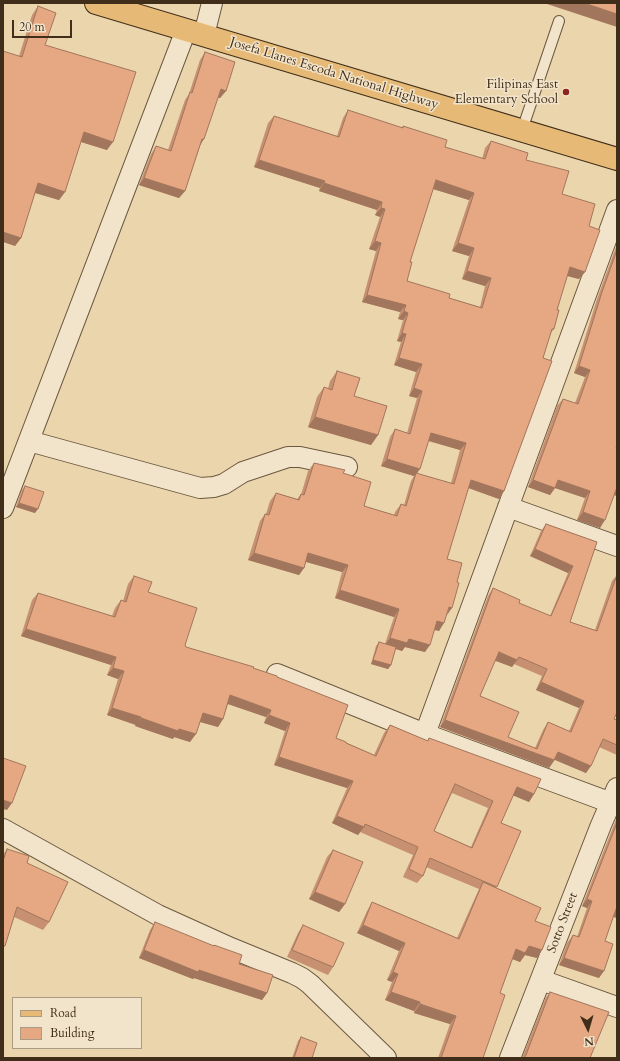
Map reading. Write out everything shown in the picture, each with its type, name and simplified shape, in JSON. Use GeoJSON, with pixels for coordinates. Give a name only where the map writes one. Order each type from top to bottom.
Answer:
{"type":"FeatureCollection","features":[{"type":"Feature","properties":{"kind":"main road","name":"Josefa Llanes Escoda National Highway"},"geometry":{"type":"LineString","coordinates":[[96,3],[617,159]]}},
{"type":"Feature","properties":{"kind":"street"},"geometry":{"type":"LineString","coordinates":[[3,508],[195,32],[212,3]]}},
{"type":"Feature","properties":{"kind":"street"},"geometry":{"type":"LineString","coordinates":[[426,734],[617,210]]}},
{"type":"Feature","properties":{"kind":"street"},"geometry":{"type":"LineString","coordinates":[[29,441],[200,488],[214,487],[243,472],[288,457],[300,457],[347,468]]}},
{"type":"Feature","properties":{"kind":"street"},"geometry":{"type":"LineString","coordinates":[[508,507],[617,546]]}},
{"type":"Feature","properties":{"kind":"street"},"geometry":{"type":"LineString","coordinates":[[277,674],[426,734],[615,799]]}},
{"type":"Feature","properties":{"kind":"street","name":"Sotto Street"},"geometry":{"type":"LineString","coordinates":[[510,1058],[615,799]]}},
{"type":"Feature","properties":{"kind":"street"},"geometry":{"type":"LineString","coordinates":[[3,829],[158,915],[302,978],[386,1058]]}},
{"type":"Feature","properties":{"kind":"street"},"geometry":{"type":"LineString","coordinates":[[541,980],[617,1007]]}},
{"type":"Feature","properties":{"kind":"lane"},"geometry":{"type":"LineString","coordinates":[[522,130],[559,21]]}},
{"type":"Feature","properties":{"kind":"building"},"geometry":{"type":"Polygon","coordinates":[[[584,3],[617,3],[617,14],[584,3]]]}},
{"type":"Feature","properties":{"kind":"building"},"geometry":{"type":"Polygon","coordinates":[[[38,6],[56,13],[45,45],[136,72],[113,142],[84,132],[65,192],[38,183],[21,238],[3,232],[3,51],[22,57],[38,6]]]}},
{"type":"Feature","properties":{"kind":"building"},"geometry":{"type":"Polygon","coordinates":[[[205,52],[235,62],[226,91],[221,89],[204,139],[202,139],[185,191],[144,178],[156,146],[171,151],[205,52]]]}},
{"type":"Feature","properties":{"kind":"building"},"geometry":{"type":"Polygon","coordinates":[[[348,110],[403,128],[403,126],[447,140],[445,147],[485,159],[491,141],[528,153],[526,160],[569,171],[562,194],[595,204],[589,226],[600,230],[585,272],[570,267],[557,310],[559,310],[554,329],[552,329],[543,358],[552,361],[504,491],[471,480],[447,559],[462,563],[457,582],[459,583],[452,608],[449,607],[444,623],[437,621],[430,645],[409,639],[407,643],[390,638],[399,609],[340,590],[348,565],[308,553],[304,568],[254,553],[265,514],[269,515],[276,493],[299,500],[301,494],[304,495],[314,463],[345,470],[343,473],[371,482],[364,506],[397,516],[401,504],[406,506],[416,473],[454,484],[466,443],[431,433],[420,469],[387,459],[395,429],[410,434],[422,391],[414,388],[422,364],[399,358],[406,334],[402,333],[408,313],[404,311],[406,305],[367,295],[381,243],[375,241],[385,209],[381,208],[382,202],[324,183],[325,181],[259,160],[274,116],[339,137],[348,110]],[[436,180],[410,262],[412,262],[407,281],[450,294],[449,298],[482,308],[491,278],[467,271],[474,248],[458,243],[474,193],[436,180]]]}},
{"type":"Feature","properties":{"kind":"building"},"geometry":{"type":"Polygon","coordinates":[[[617,250],[617,487],[605,520],[583,512],[590,491],[558,480],[555,488],[533,480],[563,399],[578,404],[590,370],[579,366],[617,250]]]}},
{"type":"Feature","properties":{"kind":"building"},"geometry":{"type":"Polygon","coordinates":[[[337,371],[360,378],[354,396],[387,406],[378,435],[315,417],[324,387],[332,390],[337,371]]]}},
{"type":"Feature","properties":{"kind":"building"},"geometry":{"type":"Polygon","coordinates":[[[25,486],[44,492],[38,509],[19,503],[25,486]]]}},
{"type":"Feature","properties":{"kind":"building"},"geometry":{"type":"Polygon","coordinates":[[[546,524],[597,542],[570,622],[597,631],[617,575],[617,712],[614,719],[617,720],[617,745],[603,739],[591,766],[558,752],[554,760],[445,720],[493,588],[520,600],[519,603],[551,616],[573,566],[535,549],[546,524]],[[499,652],[480,696],[519,712],[508,737],[537,749],[548,722],[571,732],[584,701],[541,682],[547,669],[519,657],[517,660],[499,652]]]}},
{"type":"Feature","properties":{"kind":"building"},"geometry":{"type":"Polygon","coordinates":[[[134,576],[152,582],[148,592],[197,608],[185,645],[186,647],[254,667],[253,668],[277,676],[348,705],[336,738],[376,756],[390,725],[428,741],[429,738],[541,779],[534,794],[517,787],[501,823],[521,831],[497,887],[430,858],[423,876],[409,869],[418,847],[365,824],[364,827],[337,816],[353,781],[279,757],[290,723],[269,715],[271,710],[230,695],[223,719],[203,713],[196,734],[179,729],[178,731],[112,708],[124,671],[113,668],[116,657],[26,629],[38,593],[115,617],[121,600],[126,602],[134,576]],[[455,784],[434,831],[472,848],[493,801],[455,784]]]}},
{"type":"Feature","properties":{"kind":"building"},"geometry":{"type":"Polygon","coordinates":[[[379,642],[396,647],[391,665],[373,660],[379,642]]]}},
{"type":"Feature","properties":{"kind":"building"},"geometry":{"type":"Polygon","coordinates":[[[3,758],[26,766],[12,803],[3,800],[3,758]]]}},
{"type":"Feature","properties":{"kind":"building"},"geometry":{"type":"Polygon","coordinates":[[[617,823],[617,909],[605,941],[613,944],[604,971],[564,958],[573,935],[579,937],[592,901],[587,899],[617,823]]]}},
{"type":"Feature","properties":{"kind":"building"},"geometry":{"type":"Polygon","coordinates":[[[7,849],[29,856],[27,863],[68,882],[49,922],[17,907],[5,946],[3,945],[3,861],[7,849]]]}},
{"type":"Feature","properties":{"kind":"building"},"geometry":{"type":"Polygon","coordinates":[[[333,850],[363,862],[345,904],[315,892],[333,850]]]}},
{"type":"Feature","properties":{"kind":"building"},"geometry":{"type":"Polygon","coordinates":[[[483,882],[541,908],[535,921],[551,927],[542,950],[529,946],[525,953],[516,949],[500,993],[505,995],[483,1058],[441,1058],[456,1016],[420,1004],[420,1002],[391,992],[398,974],[393,972],[405,943],[363,925],[372,902],[459,939],[483,882]]]}},
{"type":"Feature","properties":{"kind":"building"},"geometry":{"type":"Polygon","coordinates":[[[155,922],[214,946],[242,955],[239,964],[273,975],[267,993],[199,970],[198,972],[144,950],[155,922]]]}},
{"type":"Feature","properties":{"kind":"building"},"geometry":{"type":"Polygon","coordinates":[[[303,925],[344,943],[333,967],[292,950],[303,925]]]}},
{"type":"Feature","properties":{"kind":"building"},"geometry":{"type":"Polygon","coordinates":[[[550,992],[609,1012],[590,1058],[524,1058],[550,992]]]}},
{"type":"Feature","properties":{"kind":"building"},"geometry":{"type":"Polygon","coordinates":[[[301,1037],[317,1043],[312,1058],[294,1058],[301,1037]]]}},
{"type":"Feature","properties":{"kind":"place","name":"Filipinas East Elementary School"},"geometry":{"type":"Point","coordinates":[566,92]}}]}
